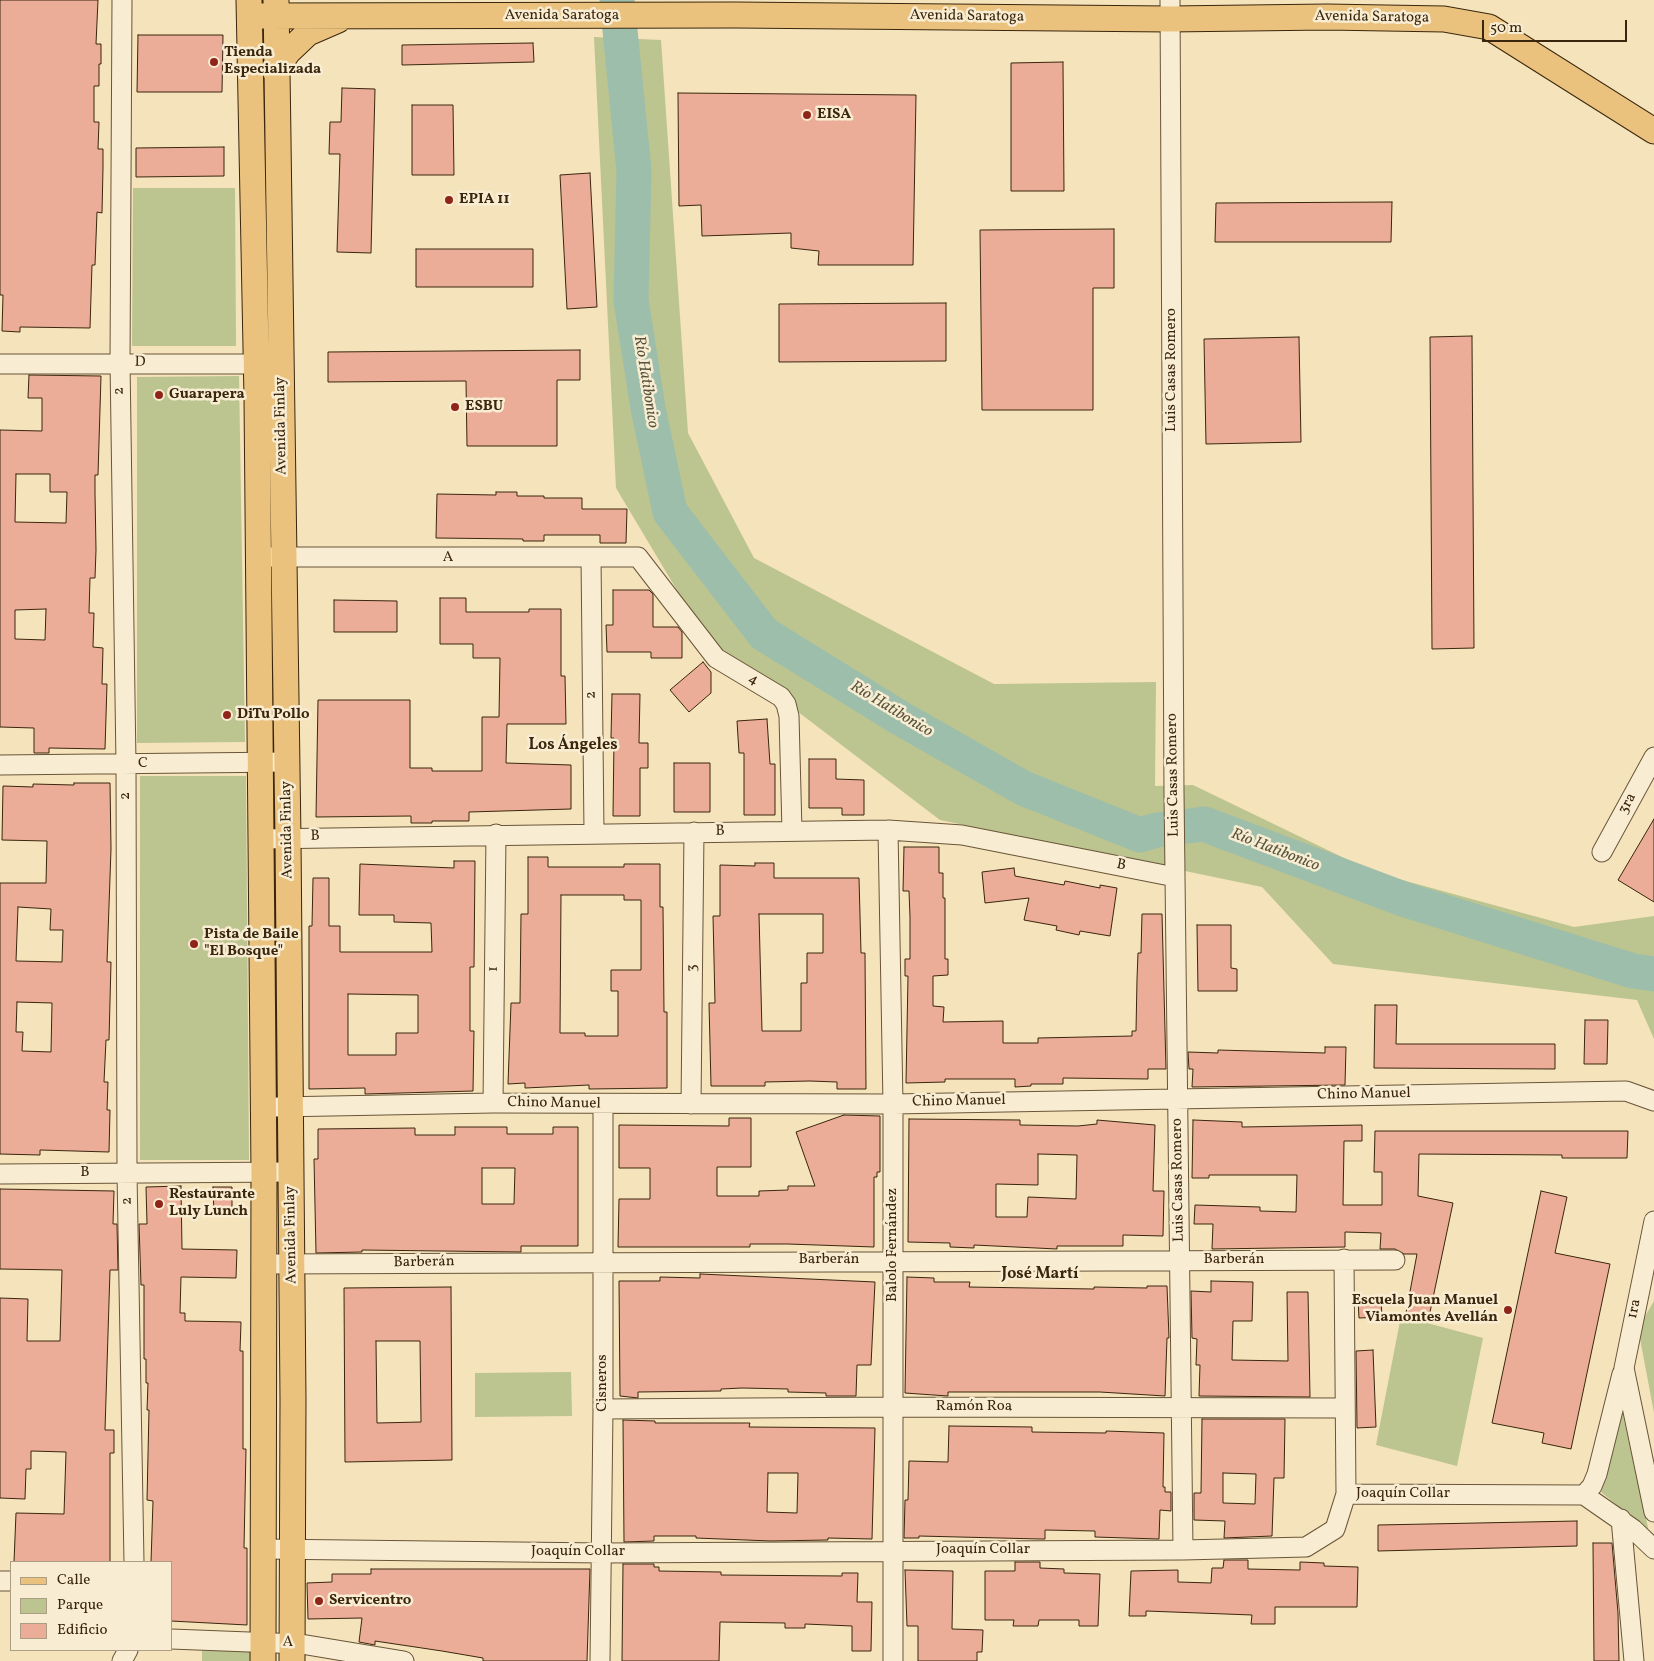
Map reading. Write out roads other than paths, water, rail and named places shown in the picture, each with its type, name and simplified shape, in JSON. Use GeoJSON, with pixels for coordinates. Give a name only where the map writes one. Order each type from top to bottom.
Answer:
{"type":"FeatureCollection","features":[{"type":"Feature","properties":{"kind":"main road","name":"Avenida Saratoga"},"geometry":{"type":"LineString","coordinates":[[250,8],[342,8],[374,16],[657,16],[735,7],[1170,10],[1327,17],[1444,19],[1489,27],[1654,131]]}},
{"type":"Feature","properties":{"kind":"main road","name":"Avenida Finlay"},"geometry":{"type":"LineString","coordinates":[[250,8],[256,364],[264,1172],[263,1651]]}},
{"type":"Feature","properties":{"kind":"main road","name":"Avenida Finlay"},"geometry":{"type":"LineString","coordinates":[[276,8],[275,71],[285,558],[288,838],[292,1265],[292,1652]]}},
{"type":"Feature","properties":{"kind":"main road"},"geometry":{"type":"LineString","coordinates":[[275,71],[288,52],[308,33],[342,8]]}},
{"type":"Feature","properties":{"kind":"street","name":"2"},"geometry":{"type":"LineString","coordinates":[[122,0],[120,362],[126,764],[127,1173],[134,1561]]}},
{"type":"Feature","properties":{"kind":"street","name":"Luis Casas Romero"},"geometry":{"type":"LineString","coordinates":[[1170,10],[1174,792],[1183,1550]]}},
{"type":"Feature","properties":{"kind":"street","name":"D"},"geometry":{"type":"LineString","coordinates":[[0,364],[120,362],[281,364]]}},
{"type":"Feature","properties":{"kind":"street","name":"A"},"geometry":{"type":"LineString","coordinates":[[258,556],[285,558],[638,557]]}},
{"type":"Feature","properties":{"kind":"street","name":"4"},"geometry":{"type":"LineString","coordinates":[[638,557],[716,658],[781,697],[786,704],[789,716],[792,831]]}},
{"type":"Feature","properties":{"kind":"street","name":"2"},"geometry":{"type":"LineString","coordinates":[[591,558],[594,832]]}},
{"type":"Feature","properties":{"kind":"street","name":"3ra"},"geometry":{"type":"LineString","coordinates":[[1602,852],[1654,757]]}},
{"type":"Feature","properties":{"kind":"street","name":"C"},"geometry":{"type":"LineString","coordinates":[[0,766],[287,762]]}},
{"type":"Feature","properties":{"kind":"street","name":"B"},"geometry":{"type":"LineString","coordinates":[[260,839],[594,832],[888,830],[962,835],[1175,877]]}},
{"type":"Feature","properties":{"kind":"street","name":"Balolo Fernández"},"geometry":{"type":"LineString","coordinates":[[888,830],[893,1104],[893,1661]]}},
{"type":"Feature","properties":{"kind":"street","name":"3"},"geometry":{"type":"LineString","coordinates":[[691,1104],[694,832]]}},
{"type":"Feature","properties":{"kind":"street","name":"1"},"geometry":{"type":"LineString","coordinates":[[493,1104],[496,834]]}},
{"type":"Feature","properties":{"kind":"street","name":"Chino Manuel"},"geometry":{"type":"LineString","coordinates":[[263,1108],[290,1106],[493,1104],[893,1104],[1626,1091],[1654,1101]]}},
{"type":"Feature","properties":{"kind":"street","name":"Cisneros"},"geometry":{"type":"LineString","coordinates":[[600,1661],[603,1409],[602,1105]]}},
{"type":"Feature","properties":{"kind":"street","name":"B"},"geometry":{"type":"LineString","coordinates":[[0,1174],[291,1172]]}},
{"type":"Feature","properties":{"kind":"street","name":"1ra"},"geometry":{"type":"LineString","coordinates":[[1584,1495],[1592,1486],[1597,1474],[1624,1368],[1654,1221]]}},
{"type":"Feature","properties":{"kind":"street"},"geometry":{"type":"LineString","coordinates":[[1344,1259],[1346,1494]]}},
{"type":"Feature","properties":{"kind":"street","name":"Barberán"},"geometry":{"type":"LineString","coordinates":[[264,1264],[892,1260],[1395,1260]]}},
{"type":"Feature","properties":{"kind":"street","name":"1ra"},"geometry":{"type":"LineString","coordinates":[[1624,1368],[1654,1512]]}},
{"type":"Feature","properties":{"kind":"street","name":"Ramón Roa"},"geometry":{"type":"LineString","coordinates":[[603,1409],[893,1406],[1345,1408]]}},
{"type":"Feature","properties":{"kind":"street","name":"Joaquín Collar"},"geometry":{"type":"LineString","coordinates":[[263,1549],[602,1553],[1183,1550],[1306,1547],[1335,1529],[1346,1494],[1584,1495]]}},
{"type":"Feature","properties":{"kind":"street"},"geometry":{"type":"LineString","coordinates":[[1584,1495],[1620,1520],[1654,1550]]}},
{"type":"Feature","properties":{"kind":"street"},"geometry":{"type":"LineString","coordinates":[[1620,1520],[1634,1661]]}},
{"type":"Feature","properties":{"kind":"street","name":"A"},"geometry":{"type":"LineString","coordinates":[[172,1639],[263,1651],[404,1661]]}},
{"type":"Feature","properties":{"kind":"waterway","name":"Río Hatibonico"},"geometry":{"type":"LineString","coordinates":[[617,0],[634,171],[631,300],[648,408],[670,512],[764,634],[900,718],[1023,788],[1140,835],[1157,830],[1204,824],[1403,899],[1633,971],[1654,974]]}},
{"type":"Feature","properties":{"kind":"place","name":"Tienda Especializada"},"geometry":{"type":"Point","coordinates":[214,62]}},
{"type":"Feature","properties":{"kind":"place","name":"EISA"},"geometry":{"type":"Point","coordinates":[807,115]}},
{"type":"Feature","properties":{"kind":"place","name":"EPIA 11"},"geometry":{"type":"Point","coordinates":[449,200]}},
{"type":"Feature","properties":{"kind":"place","name":"Guarapera"},"geometry":{"type":"Point","coordinates":[159,395]}},
{"type":"Feature","properties":{"kind":"place","name":"ESBU"},"geometry":{"type":"Point","coordinates":[455,407]}},
{"type":"Feature","properties":{"kind":"place","name":"DiTu Pollo"},"geometry":{"type":"Point","coordinates":[227,715]}},
{"type":"Feature","properties":{"kind":"place","name":"Pista de Baile \"El Bosque\""},"geometry":{"type":"Point","coordinates":[194,944]}},
{"type":"Feature","properties":{"kind":"place","name":"Restaurante Luly Lunch"},"geometry":{"type":"Point","coordinates":[159,1204]}},
{"type":"Feature","properties":{"kind":"place","name":"Escuela Juan Manuel Viamontes Avellán"},"geometry":{"type":"Point","coordinates":[1508,1310]}},
{"type":"Feature","properties":{"kind":"place","name":"Servicentro"},"geometry":{"type":"Point","coordinates":[319,1601]}},
{"type":"Feature","properties":{"kind":"district","name":"Los Ángeles"},"geometry":{"type":"Point","coordinates":[573,746]}},
{"type":"Feature","properties":{"kind":"district","name":"José Martí"},"geometry":{"type":"Point","coordinates":[1040,1275]}}]}
